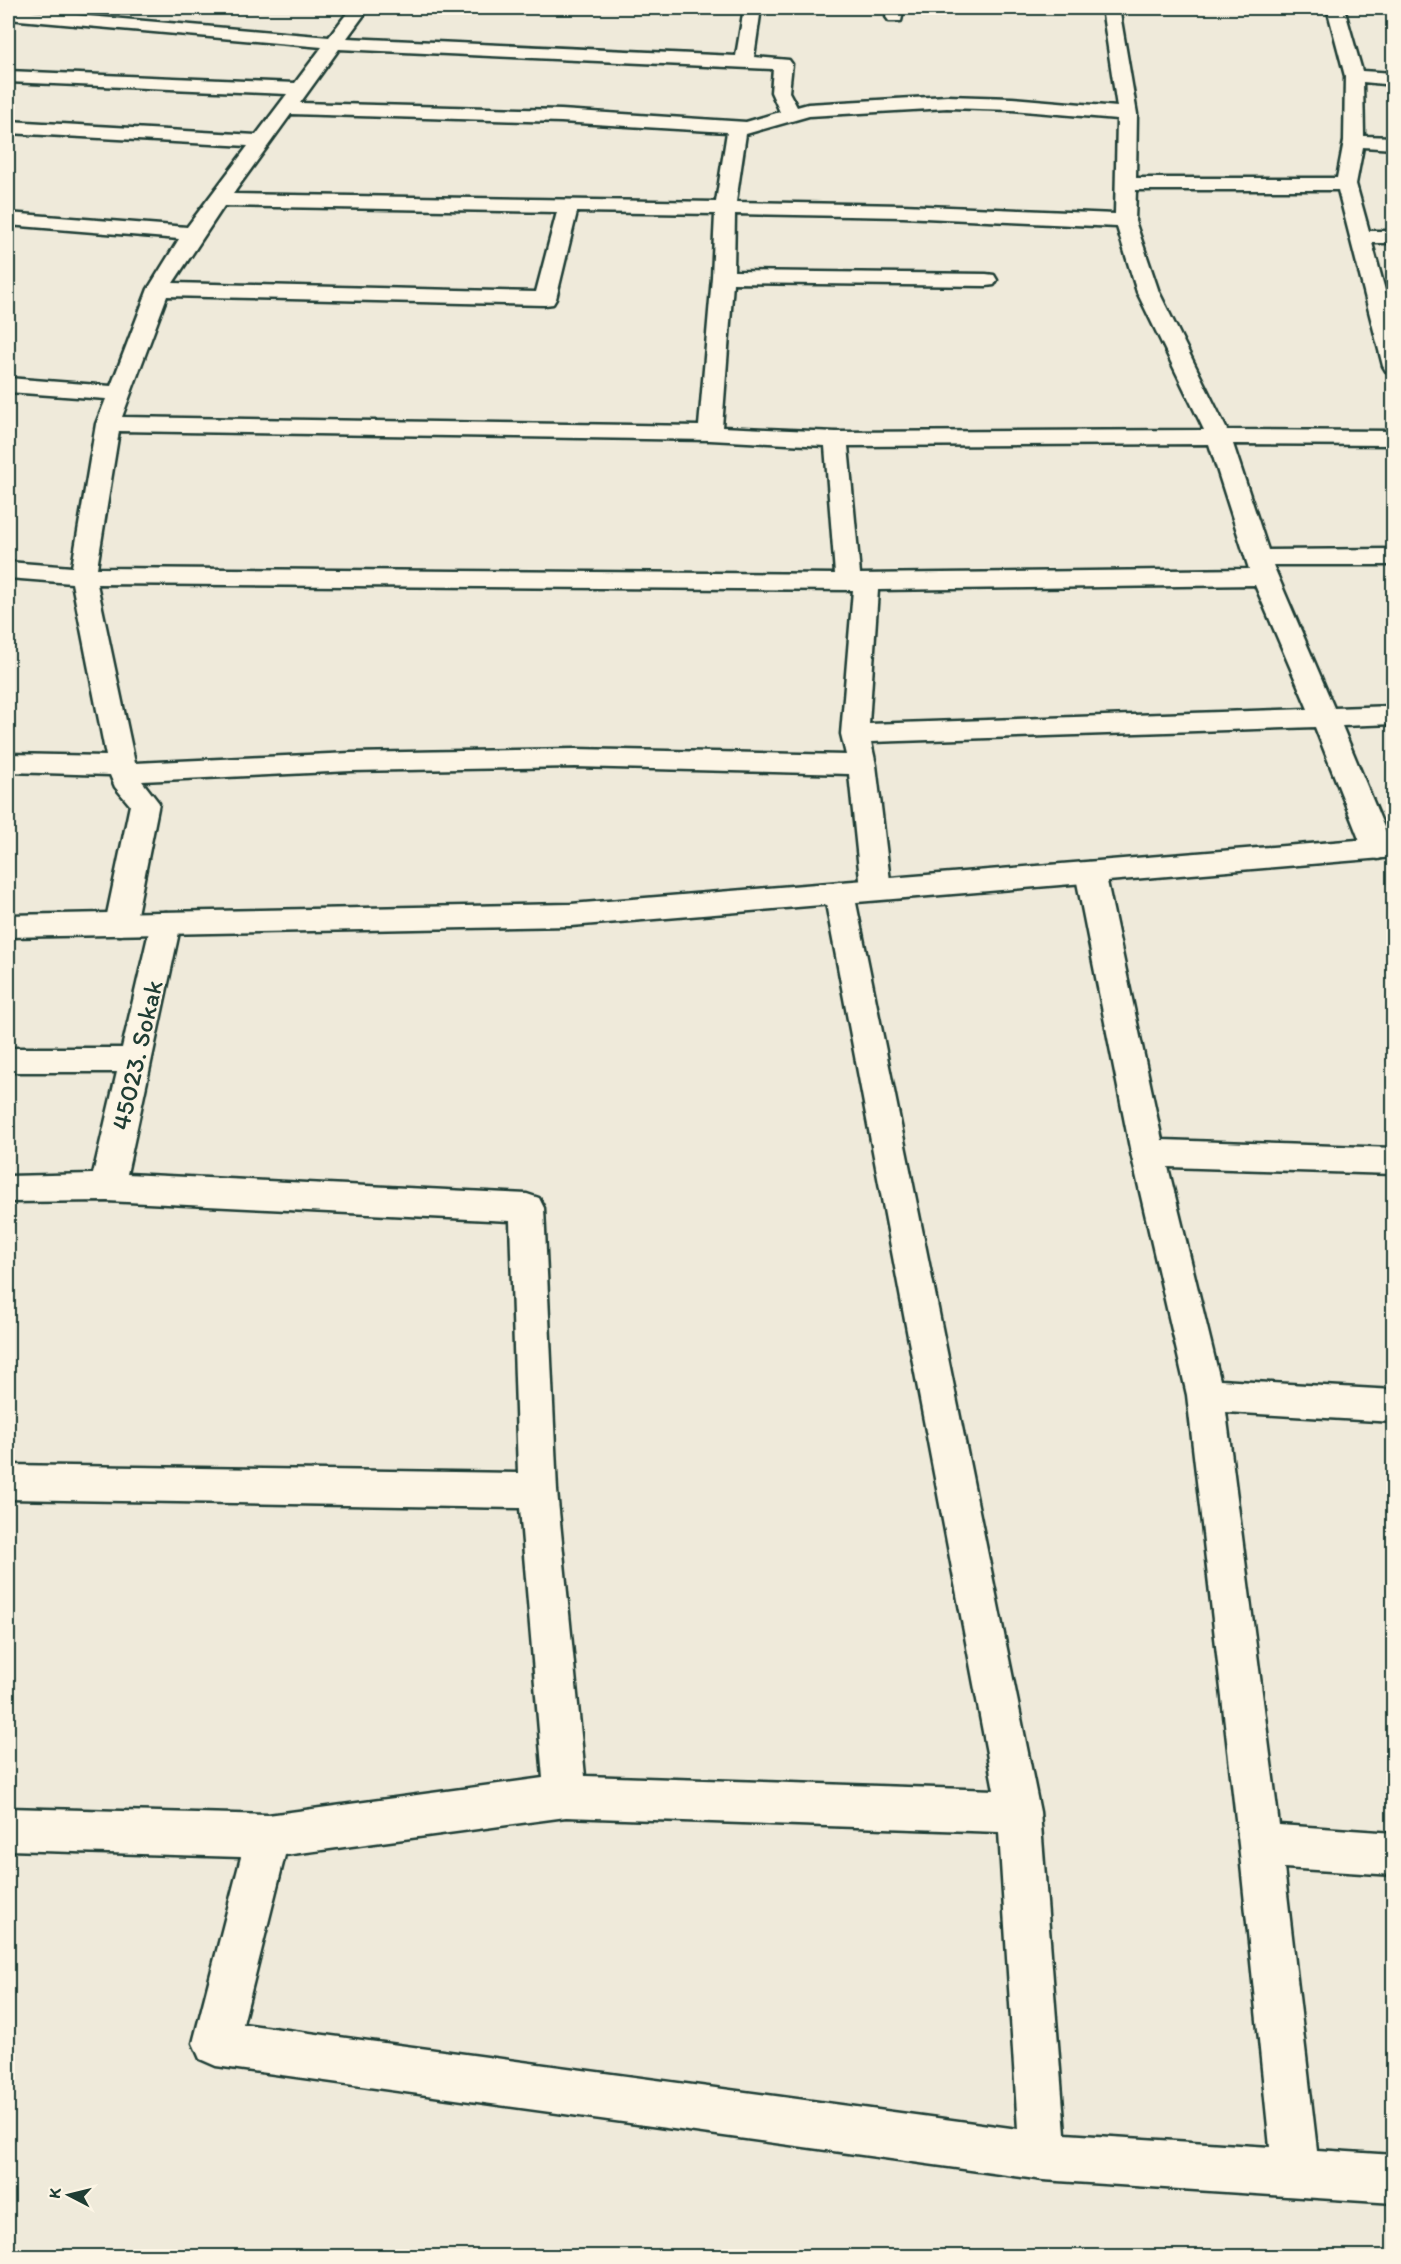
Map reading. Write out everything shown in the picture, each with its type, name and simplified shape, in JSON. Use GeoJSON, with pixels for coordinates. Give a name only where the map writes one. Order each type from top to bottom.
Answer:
{"type":"FeatureCollection","features":[{"type":"Feature","properties":{"kind":"street"},"geometry":{"type":"LineString","coordinates":[[111,22],[124,8]]}},
{"type":"Feature","properties":{"kind":"street"},"geometry":{"type":"LineString","coordinates":[[120,924],[145,803],[125,780],[83,576],[108,424],[159,289],[193,234],[220,200],[298,89],[337,43],[360,8]]}},
{"type":"Feature","properties":{"kind":"street"},"geometry":{"type":"LineString","coordinates":[[744,62],[753,8]]}},
{"type":"Feature","properties":{"kind":"street"},"geometry":{"type":"LineString","coordinates":[[8,927],[571,915],[1386,848],[1325,718],[1261,568],[1219,437],[1148,292],[1125,221],[1127,114],[1111,8]]}},
{"type":"Feature","properties":{"kind":"street"},"geometry":{"type":"LineString","coordinates":[[1336,8],[1354,76],[1354,141],[1346,184],[1394,366]]}},
{"type":"Feature","properties":{"kind":"street"},"geometry":{"type":"LineString","coordinates":[[8,14],[337,43],[783,64],[780,92],[790,113]]}},
{"type":"Feature","properties":{"kind":"street"},"geometry":{"type":"LineString","coordinates":[[8,76],[298,89]]}},
{"type":"Feature","properties":{"kind":"street"},"geometry":{"type":"LineString","coordinates":[[1354,76],[1394,79]]}},
{"type":"Feature","properties":{"kind":"street"},"geometry":{"type":"LineString","coordinates":[[284,108],[561,116],[737,128],[758,127],[790,113],[808,110],[981,102],[1127,114]]}},
{"type":"Feature","properties":{"kind":"street"},"geometry":{"type":"LineString","coordinates":[[8,127],[261,141]]}},
{"type":"Feature","properties":{"kind":"street"},"geometry":{"type":"LineString","coordinates":[[710,433],[723,276],[724,209],[737,128]]}},
{"type":"Feature","properties":{"kind":"street"},"geometry":{"type":"LineString","coordinates":[[1354,141],[1394,143]]}},
{"type":"Feature","properties":{"kind":"street"},"geometry":{"type":"LineString","coordinates":[[1125,184],[1346,184]]}},
{"type":"Feature","properties":{"kind":"street"},"geometry":{"type":"LineString","coordinates":[[220,200],[568,208],[991,213],[1125,221]]}},
{"type":"Feature","properties":{"kind":"street"},"geometry":{"type":"LineString","coordinates":[[159,289],[545,299],[568,208]]}},
{"type":"Feature","properties":{"kind":"street"},"geometry":{"type":"LineString","coordinates":[[8,219],[193,234]]}},
{"type":"Feature","properties":{"kind":"street"},"geometry":{"type":"LineString","coordinates":[[1359,237],[1394,237]]}},
{"type":"Feature","properties":{"kind":"street"},"geometry":{"type":"LineString","coordinates":[[723,276],[986,280]]}},
{"type":"Feature","properties":{"kind":"street"},"geometry":{"type":"LineString","coordinates":[[8,385],[118,393]]}},
{"type":"Feature","properties":{"kind":"street"},"geometry":{"type":"LineString","coordinates":[[108,424],[710,433],[836,439],[1394,438]]}},
{"type":"Feature","properties":{"kind":"street"},"geometry":{"type":"LineString","coordinates":[[836,439],[857,581],[855,734],[862,765],[876,890]]}},
{"type":"Feature","properties":{"kind":"street"},"geometry":{"type":"LineString","coordinates":[[8,570],[83,576],[857,581],[1261,568],[1394,557]]}},
{"type":"Feature","properties":{"kind":"street"},"geometry":{"type":"LineString","coordinates":[[855,734],[1394,715]]}},
{"type":"Feature","properties":{"kind":"street"},"geometry":{"type":"LineString","coordinates":[[8,763],[123,770],[351,762],[574,758],[862,765]]}},
{"type":"Feature","properties":{"kind":"street"},"geometry":{"type":"LineString","coordinates":[[1090,872],[1148,1153],[1205,1395],[1260,1845],[1296,2172]]}},
{"type":"Feature","properties":{"kind":"street"},"geometry":{"type":"LineString","coordinates":[[839,893],[1018,1812],[1043,2156]]}},
{"type":"Feature","properties":{"kind":"street","name":"45023. Sokak"},"geometry":{"type":"LineString","coordinates":[[107,1186],[166,923]]}},
{"type":"Feature","properties":{"kind":"street"},"geometry":{"type":"LineString","coordinates":[[8,1060],[137,1060]]}},
{"type":"Feature","properties":{"kind":"street"},"geometry":{"type":"LineString","coordinates":[[1148,1153],[1394,1161]]}},
{"type":"Feature","properties":{"kind":"street"},"geometry":{"type":"LineString","coordinates":[[8,1189],[107,1186],[526,1209],[538,1491],[566,1796]]}},
{"type":"Feature","properties":{"kind":"street"},"geometry":{"type":"LineString","coordinates":[[1205,1395],[1394,1406]]}},
{"type":"Feature","properties":{"kind":"street"},"geometry":{"type":"LineString","coordinates":[[8,1482],[538,1491]]}},
{"type":"Feature","properties":{"kind":"street"},"geometry":{"type":"LineString","coordinates":[[8,1829],[268,1836],[566,1796],[1018,1812]]}},
{"type":"Feature","properties":{"kind":"street"},"geometry":{"type":"LineString","coordinates":[[268,1836],[216,2043],[1043,2156],[1394,2179]]}},
{"type":"Feature","properties":{"kind":"street"},"geometry":{"type":"LineString","coordinates":[[1260,1845],[1394,1854]]}}]}
